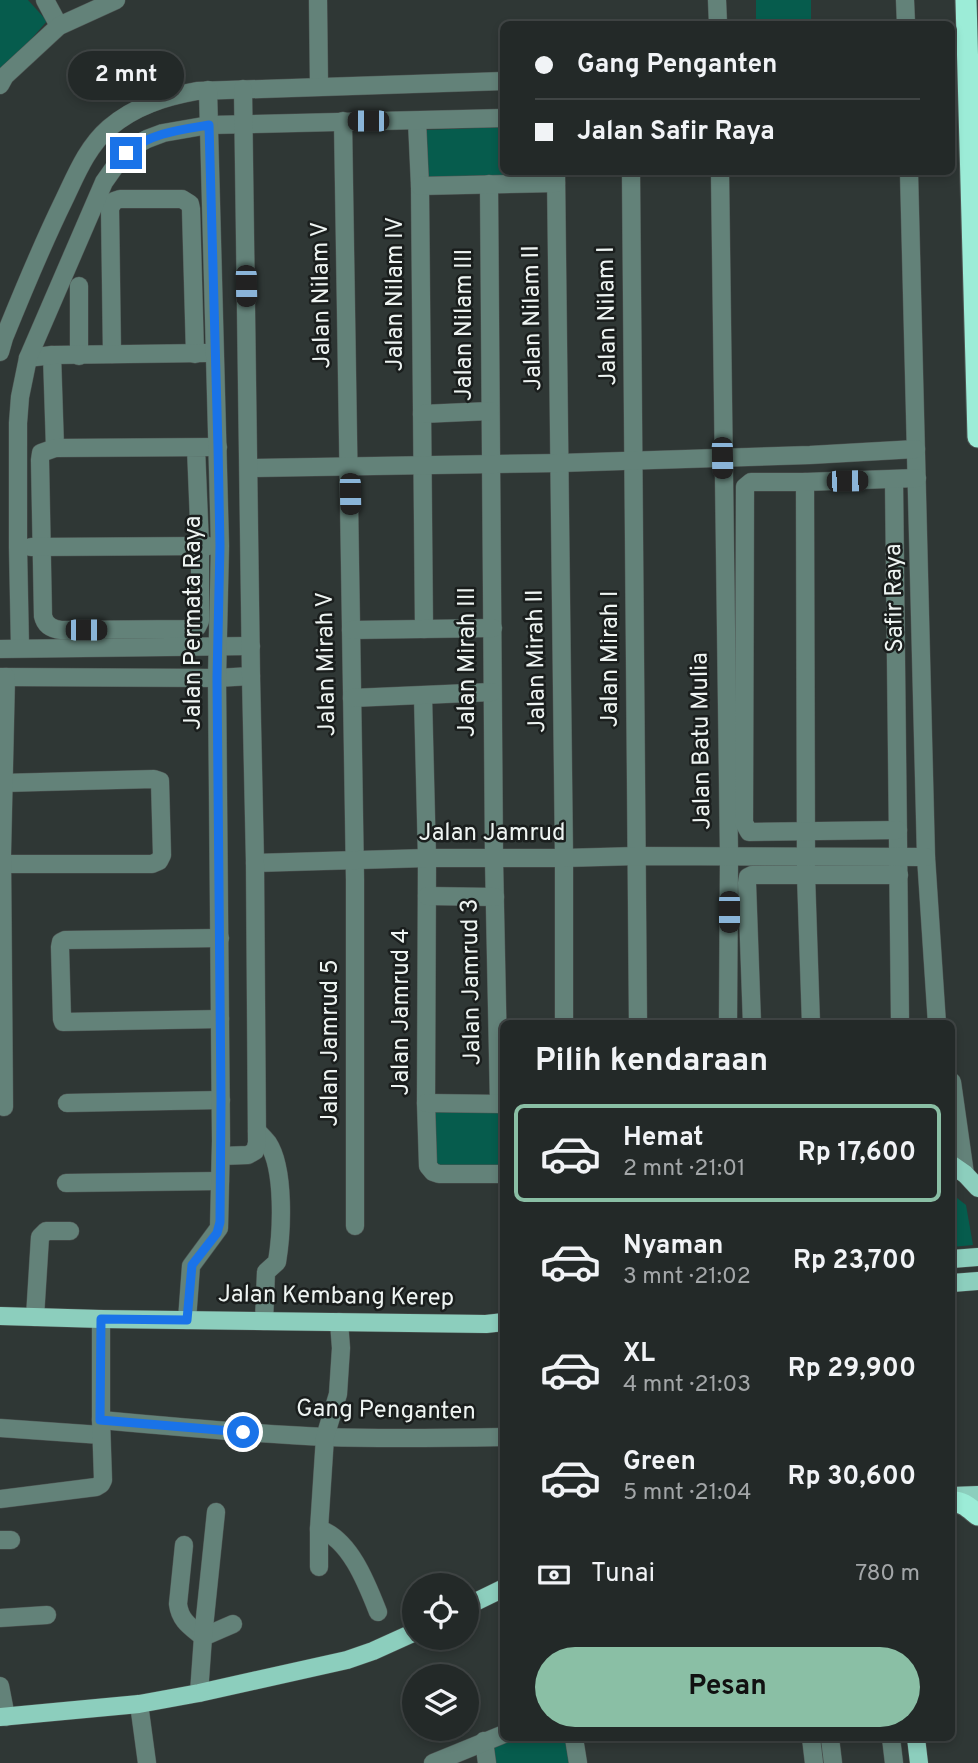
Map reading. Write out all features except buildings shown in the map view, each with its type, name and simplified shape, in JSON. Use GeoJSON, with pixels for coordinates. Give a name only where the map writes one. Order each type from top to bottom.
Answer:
{"type":"FeatureCollection","features":[{"type":"Feature","properties":{"kind":"highway"},"geometry":{"type":"LineString","coordinates":[[966,0],[978,437]]}},
{"type":"Feature","properties":{"kind":"highway"},"geometry":{"type":"LineString","coordinates":[[955,1502],[964,1504],[978,1515]]}},
{"type":"Feature","properties":{"kind":"main road"},"geometry":{"type":"LineString","coordinates":[[958,1169],[978,1188]]}},
{"type":"Feature","properties":{"kind":"main road"},"geometry":{"type":"LineString","coordinates":[[955,1259],[978,1257]]}},
{"type":"Feature","properties":{"kind":"main road"},"geometry":{"type":"LineString","coordinates":[[955,1283],[978,1281]]}},
{"type":"Feature","properties":{"kind":"main road","name":"Jalan Kembang Kerep"},"geometry":{"type":"LineString","coordinates":[[0,1316],[500,1322]]}},
{"type":"Feature","properties":{"kind":"main road"},"geometry":{"type":"LineString","coordinates":[[955,1496],[978,1495]]}},
{"type":"Feature","properties":{"kind":"main road"},"geometry":{"type":"LineString","coordinates":[[479,1600],[500,1590]]}},
{"type":"Feature","properties":{"kind":"main road"},"geometry":{"type":"LineString","coordinates":[[3,1717],[139,1704],[199,1693],[347,1660],[402,1638]]}},
{"type":"Feature","properties":{"kind":"main road"},"geometry":{"type":"LineString","coordinates":[[916,1741],[919,1763]]}},
{"type":"Feature","properties":{"kind":"street"},"geometry":{"type":"LineString","coordinates":[[45,0],[59,26]]}},
{"type":"Feature","properties":{"kind":"street"},"geometry":{"type":"LineString","coordinates":[[0,85],[5,76],[59,26],[116,0]]}},
{"type":"Feature","properties":{"kind":"street"},"geometry":{"type":"LineString","coordinates":[[318,0],[319,86]]}},
{"type":"Feature","properties":{"kind":"street"},"geometry":{"type":"LineString","coordinates":[[717,0],[718,21]]}},
{"type":"Feature","properties":{"kind":"street"},"geometry":{"type":"LineString","coordinates":[[905,0],[906,21]]}},
{"type":"Feature","properties":{"kind":"street"},"geometry":{"type":"LineString","coordinates":[[1,342],[42,246],[82,163],[107,130],[123,117],[144,106],[168,97],[208,90],[500,81]]}},
{"type":"Feature","properties":{"kind":"street"},"geometry":{"type":"LineString","coordinates":[[221,1156],[248,1155],[255,1151],[257,1143],[243,89]]}},
{"type":"Feature","properties":{"kind":"street","name":"Jalan Permata Raya"},"geometry":{"type":"LineString","coordinates":[[187,1320],[192,1265],[219,1228],[221,1156],[217,678],[220,546],[208,90]]}},
{"type":"Feature","properties":{"kind":"street"},"geometry":{"type":"LineString","coordinates":[[20,648],[18,423],[27,358],[104,182],[126,153],[147,139],[163,133],[209,125],[500,118]]}},
{"type":"Feature","properties":{"kind":"street","name":"Jalan Nilam V"},"geometry":{"type":"LineString","coordinates":[[343,121],[349,467]]}},
{"type":"Feature","properties":{"kind":"street","name":"Jalan Nilam IV"},"geometry":{"type":"LineString","coordinates":[[417,121],[420,186],[424,629]]}},
{"type":"Feature","properties":{"kind":"street","name":"Jalan Nilam I"},"geometry":{"type":"LineString","coordinates":[[631,175],[634,461]]}},
{"type":"Feature","properties":{"kind":"street","name":"Jalan Batu Mulia"},"geometry":{"type":"LineString","coordinates":[[720,175],[729,1020]]}},
{"type":"Feature","properties":{"kind":"street","name":"Safir Raya"},"geometry":{"type":"LineString","coordinates":[[909,175],[926,857],[937,1020]]}},
{"type":"Feature","properties":{"kind":"street"},"geometry":{"type":"LineString","coordinates":[[420,186],[489,184],[556,177]]}},
{"type":"Feature","properties":{"kind":"street","name":"Jalan Nilam II"},"geometry":{"type":"LineString","coordinates":[[556,177],[560,463]]}},
{"type":"Feature","properties":{"kind":"street","name":"Jalan Nilam III"},"geometry":{"type":"LineString","coordinates":[[489,184],[491,465]]}},
{"type":"Feature","properties":{"kind":"street"},"geometry":{"type":"LineString","coordinates":[[111,354],[110,208],[114,201],[118,200],[181,199],[190,204],[191,209],[195,354]]}},
{"type":"Feature","properties":{"kind":"street"},"geometry":{"type":"LineString","coordinates":[[79,286],[79,356]]}},
{"type":"Feature","properties":{"kind":"street"},"geometry":{"type":"LineString","coordinates":[[27,358],[52,355],[215,352]]}},
{"type":"Feature","properties":{"kind":"street"},"geometry":{"type":"LineString","coordinates":[[52,355],[55,448]]}},
{"type":"Feature","properties":{"kind":"street"},"geometry":{"type":"LineString","coordinates":[[422,414],[489,411]]}},
{"type":"Feature","properties":{"kind":"street"},"geometry":{"type":"LineString","coordinates":[[196,449],[200,545],[200,621],[197,627],[61,630],[46,624],[43,616],[41,453],[55,448],[218,447]]}},
{"type":"Feature","properties":{"kind":"street"},"geometry":{"type":"LineString","coordinates":[[248,468],[634,461],[916,449]]}},
{"type":"Feature","properties":{"kind":"street","name":"Jalan Mirah I"},"geometry":{"type":"LineString","coordinates":[[634,461],[638,1020]]}},
{"type":"Feature","properties":{"kind":"street","name":"Jalan Mirah II"},"geometry":{"type":"LineString","coordinates":[[560,463],[564,1020]]}},
{"type":"Feature","properties":{"kind":"street","name":"Jalan Mirah III"},"geometry":{"type":"LineString","coordinates":[[491,465],[494,859]]}},
{"type":"Feature","properties":{"kind":"street","name":"Jalan Mirah V"},"geometry":{"type":"LineString","coordinates":[[349,467],[355,860]]}},
{"type":"Feature","properties":{"kind":"street"},"geometry":{"type":"LineString","coordinates":[[898,830],[750,832],[744,823],[745,487],[751,482],[917,478]]}},
{"type":"Feature","properties":{"kind":"street"},"geometry":{"type":"LineString","coordinates":[[894,480],[900,1020]]}},
{"type":"Feature","properties":{"kind":"street"},"geometry":{"type":"LineString","coordinates":[[805,482],[806,866],[811,1020]]}},
{"type":"Feature","properties":{"kind":"street"},"geometry":{"type":"LineString","coordinates":[[18,547],[220,546]]}},
{"type":"Feature","properties":{"kind":"street"},"geometry":{"type":"LineString","coordinates":[[351,630],[492,628]]}},
{"type":"Feature","properties":{"kind":"street"},"geometry":{"type":"LineString","coordinates":[[0,649],[251,646]]}},
{"type":"Feature","properties":{"kind":"street"},"geometry":{"type":"LineString","coordinates":[[4,1107],[3,677],[251,676]]}},
{"type":"Feature","properties":{"kind":"street"},"geometry":{"type":"LineString","coordinates":[[352,698],[492,692]]}},
{"type":"Feature","properties":{"kind":"street","name":"Jalan Jamrud 4"},"geometry":{"type":"LineString","coordinates":[[423,696],[427,858],[428,1166],[439,1174],[500,1174]]}},
{"type":"Feature","properties":{"kind":"street"},"geometry":{"type":"LineString","coordinates":[[2,858],[152,864],[159,861],[162,855],[160,781],[3,783]]}},
{"type":"Feature","properties":{"kind":"street","name":"Jalan Jamrud"},"geometry":{"type":"LineString","coordinates":[[255,863],[427,858],[729,856],[806,866]]}},
{"type":"Feature","properties":{"kind":"street"},"geometry":{"type":"LineString","coordinates":[[752,1020],[748,877],[806,866],[899,866],[926,857]]}},
{"type":"Feature","properties":{"kind":"street","name":"Jalan Jamrud 3"},"geometry":{"type":"LineString","coordinates":[[494,859],[500,1045]]}},
{"type":"Feature","properties":{"kind":"street","name":"Jalan Jamrud 5"},"geometry":{"type":"LineString","coordinates":[[355,860],[355,1226]]}},
{"type":"Feature","properties":{"kind":"street"},"geometry":{"type":"LineString","coordinates":[[427,896],[495,897]]}},
{"type":"Feature","properties":{"kind":"street"},"geometry":{"type":"LineString","coordinates":[[220,938],[61,942],[62,1019],[66,1022],[220,1019]]}},
{"type":"Feature","properties":{"kind":"street"},"geometry":{"type":"LineString","coordinates":[[66,1103],[221,1100]]}},
{"type":"Feature","properties":{"kind":"street"},"geometry":{"type":"LineString","coordinates":[[426,1103],[500,1104]]}},
{"type":"Feature","properties":{"kind":"street"},"geometry":{"type":"LineString","coordinates":[[955,1126],[958,1169]]}},
{"type":"Feature","properties":{"kind":"street"},"geometry":{"type":"LineString","coordinates":[[257,1131],[272,1151],[277,1166],[281,1202],[277,1262],[268,1269],[264,1279],[264,1321]]}},
{"type":"Feature","properties":{"kind":"street"},"geometry":{"type":"LineString","coordinates":[[66,1183],[220,1181]]}},
{"type":"Feature","properties":{"kind":"street"},"geometry":{"type":"LineString","coordinates":[[34,1317],[40,1237],[46,1231],[70,1231]]}},
{"type":"Feature","properties":{"kind":"street"},"geometry":{"type":"LineString","coordinates":[[0,1499],[96,1487],[101,1484],[101,1319]]}},
{"type":"Feature","properties":{"kind":"street"},"geometry":{"type":"LineString","coordinates":[[319,1567],[325,1437],[338,1394],[341,1348],[339,1322]]}},
{"type":"Feature","properties":{"kind":"street","name":"Gang Penganten"},"geometry":{"type":"LineString","coordinates":[[0,1428],[189,1428],[325,1437],[500,1437]]}},
{"type":"Feature","properties":{"kind":"street"},"geometry":{"type":"LineString","coordinates":[[199,1693],[216,1512]]}},
{"type":"Feature","properties":{"kind":"street"},"geometry":{"type":"LineString","coordinates":[[319,1529],[329,1532],[342,1543],[369,1589],[378,1612]]}},
{"type":"Feature","properties":{"kind":"street"},"geometry":{"type":"LineString","coordinates":[[184,1545],[179,1613],[184,1621],[203,1637]]}},
{"type":"Feature","properties":{"kind":"street"},"geometry":{"type":"LineString","coordinates":[[0,1618],[47,1615]]}},
{"type":"Feature","properties":{"kind":"street"},"geometry":{"type":"LineString","coordinates":[[203,1637],[233,1624]]}},
{"type":"Feature","properties":{"kind":"street"},"geometry":{"type":"LineString","coordinates":[[0,1686],[3,1717]]}},
{"type":"Feature","properties":{"kind":"street"},"geometry":{"type":"LineString","coordinates":[[139,1704],[147,1763]]}},
{"type":"Feature","properties":{"kind":"street"},"geometry":{"type":"LineString","coordinates":[[433,1763],[500,1735]]}},
{"type":"Feature","properties":{"kind":"street"},"geometry":{"type":"LineString","coordinates":[[484,1741],[487,1763]]}},
{"type":"Feature","properties":{"kind":"street"},"geometry":{"type":"LineString","coordinates":[[574,1741],[578,1763]]}},
{"type":"Feature","properties":{"kind":"street"},"geometry":{"type":"LineString","coordinates":[[811,1741],[814,1763]]}},
{"type":"Feature","properties":{"kind":"street"},"geometry":{"type":"LineString","coordinates":[[830,1741],[833,1763]]}},
{"type":"Feature","properties":{"kind":"street"},"geometry":{"type":"LineString","coordinates":[[891,1741],[894,1763]]}},
{"type":"Feature","properties":{"kind":"green space"},"geometry":{"type":"Polygon","coordinates":[[[0,0],[28,0],[47,21],[0,75],[0,0]]]}},
{"type":"Feature","properties":{"kind":"green space"},"geometry":{"type":"Polygon","coordinates":[[[756,0],[811,0],[811,21],[756,21],[756,0]]]}},
{"type":"Feature","properties":{"kind":"green space"},"geometry":{"type":"Polygon","coordinates":[[[500,127],[500,175],[546,176],[425,178],[425,130],[500,127]]]}},
{"type":"Feature","properties":{"kind":"green space"},"geometry":{"type":"Polygon","coordinates":[[[500,1110],[500,1165],[435,1167],[433,1111],[500,1110]]]}},
{"type":"Feature","properties":{"kind":"green space"},"geometry":{"type":"Polygon","coordinates":[[[955,1196],[966,1205],[973,1245],[955,1247],[955,1196]]]}},
{"type":"Feature","properties":{"kind":"green space"},"geometry":{"type":"Polygon","coordinates":[[[500,1739],[569,1741],[573,1763],[493,1763],[490,1742],[500,1739]]]}},
{"type":"Feature","properties":{"kind":"route"},"geometry":{"type":"LineString","coordinates":[[126,153],[147,139],[163,133],[209,125],[220,546],[217,678],[220,1222],[217,1233],[192,1265],[187,1320],[101,1319],[100,1420],[243,1432]]}}]}
